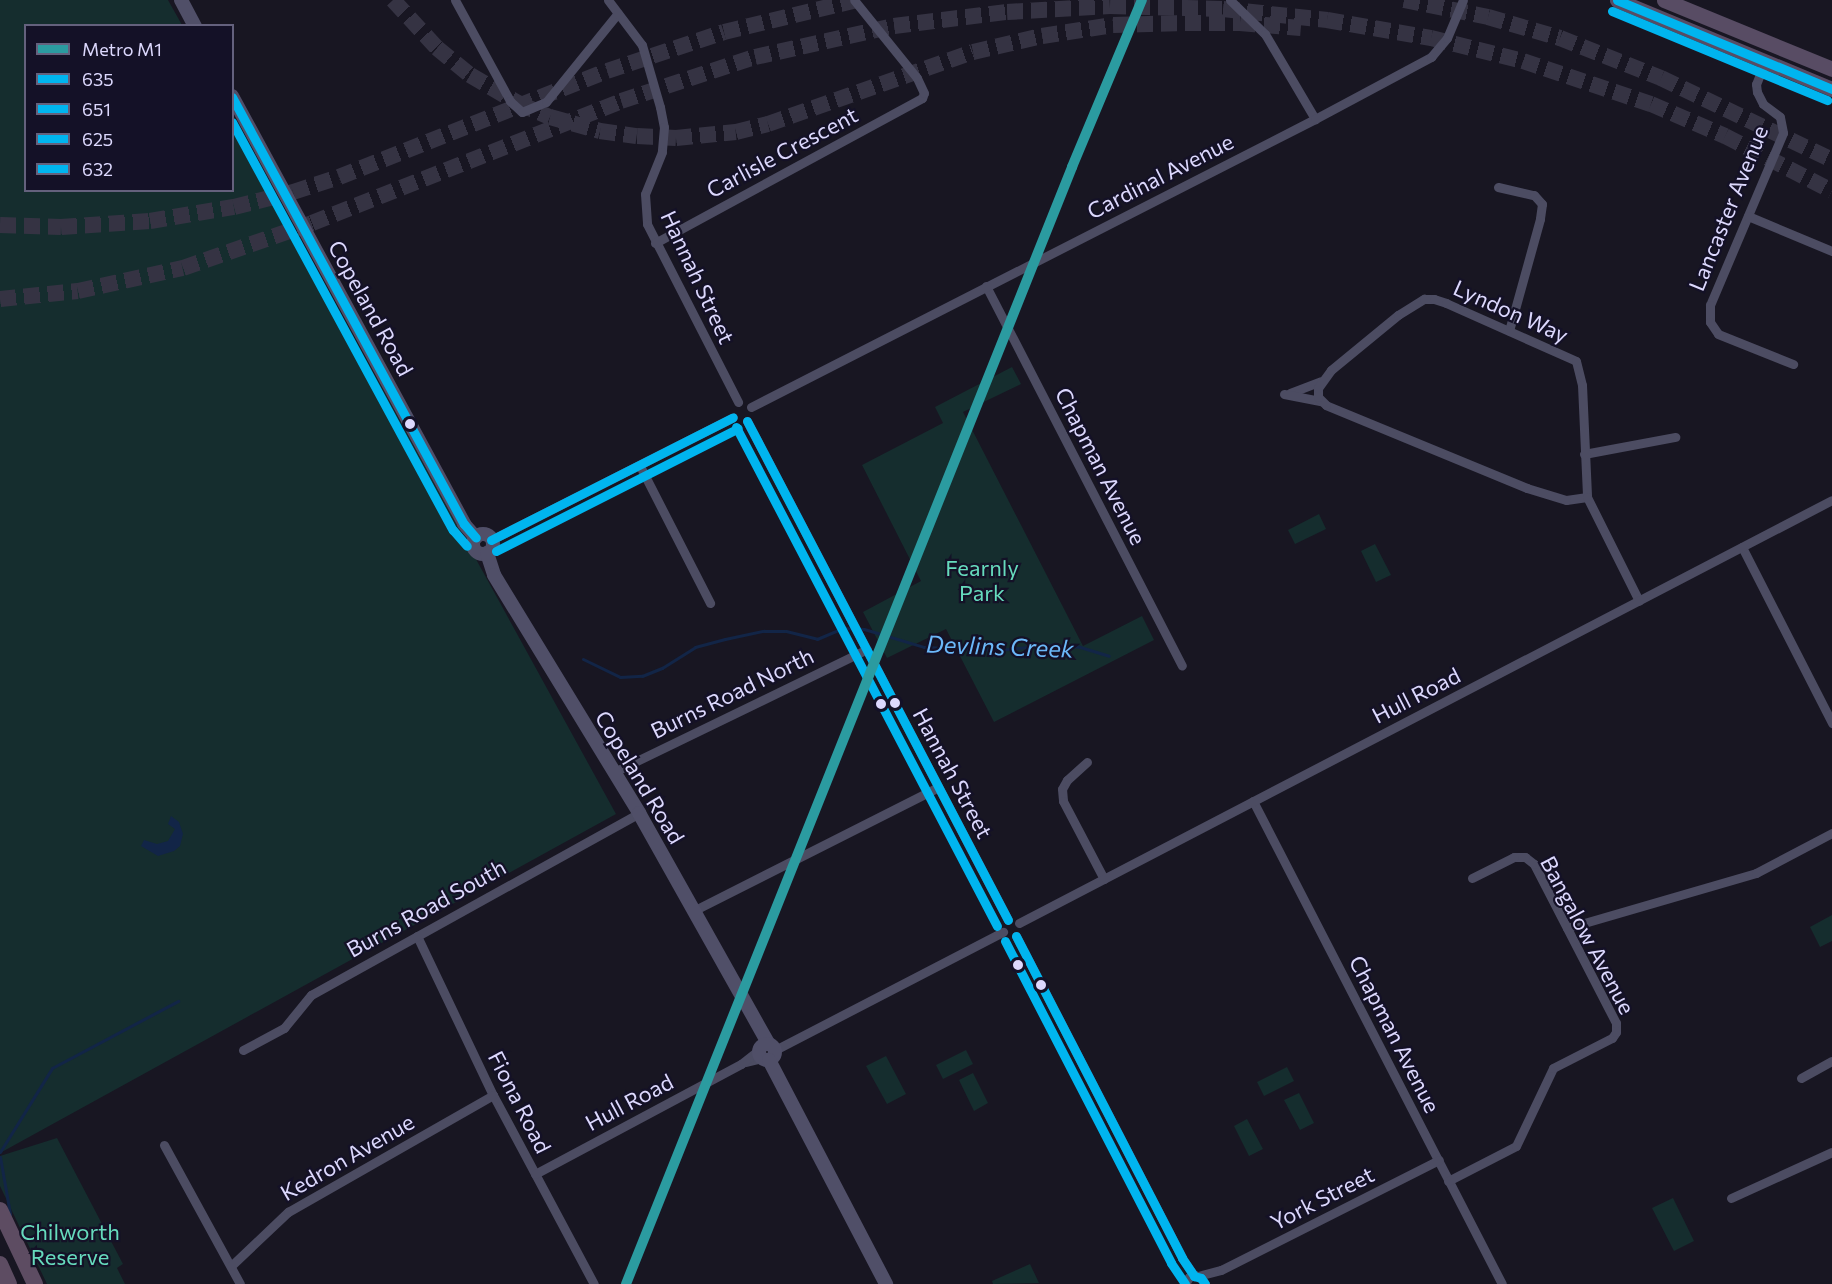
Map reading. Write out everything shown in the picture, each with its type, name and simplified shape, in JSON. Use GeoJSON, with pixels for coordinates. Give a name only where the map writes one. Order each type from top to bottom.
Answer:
{"type":"FeatureCollection","features":[{"type":"Feature","properties":{"kind":"highway"},"geometry":{"type":"LineString","coordinates":[[1617,0],[1832,89]]}},
{"type":"Feature","properties":{"kind":"highway"},"geometry":{"type":"LineString","coordinates":[[1664,0],[1832,69]]}},
{"type":"Feature","properties":{"kind":"highway"},"geometry":{"type":"LineString","coordinates":[[0,1210],[35,1284]]}},
{"type":"Feature","properties":{"kind":"highway"},"geometry":{"type":"LineString","coordinates":[[0,1264],[9,1284]]}},
{"type":"Feature","properties":{"kind":"main road"},"geometry":{"type":"LineString","coordinates":[[181,0],[194,24]]}},
{"type":"Feature","properties":{"kind":"main road","name":"Copeland Road"},"geometry":{"type":"LineString","coordinates":[[234,100],[464,524],[476,538],[484,535],[489,546],[494,575],[505,595],[639,813],[695,910],[886,1284]]}},
{"type":"Feature","properties":{"kind":"street"},"geometry":{"type":"LineString","coordinates":[[455,0],[510,101],[522,112],[546,102],[618,13]]}},
{"type":"Feature","properties":{"kind":"street","name":"Hannah Street"},"geometry":{"type":"LineString","coordinates":[[608,0],[646,53],[664,128],[662,152],[645,194],[647,224],[738,402]]}},
{"type":"Feature","properties":{"kind":"street","name":"Carlisle Crescent"},"geometry":{"type":"LineString","coordinates":[[655,243],[929,93],[854,0]]}},
{"type":"Feature","properties":{"kind":"street"},"geometry":{"type":"LineString","coordinates":[[1230,0],[1265,34],[1315,119]]}},
{"type":"Feature","properties":{"kind":"street","name":"Cardinal Avenue"},"geometry":{"type":"LineString","coordinates":[[751,407],[1315,119],[1431,57],[1447,38],[1462,0]]}},
{"type":"Feature","properties":{"kind":"street","name":"Lancaster Avenue"},"geometry":{"type":"LineString","coordinates":[[1765,62],[1756,84],[1757,92],[1763,104],[1780,117],[1783,133],[1710,305],[1710,322],[1718,334],[1793,364]]}},
{"type":"Feature","properties":{"kind":"street"},"geometry":{"type":"LineString","coordinates":[[1498,187],[1534,195],[1542,204],[1540,219],[1509,331]]}},
{"type":"Feature","properties":{"kind":"street"},"geometry":{"type":"LineString","coordinates":[[1748,216],[1832,251]]}},
{"type":"Feature","properties":{"kind":"street","name":"Chapman Avenue"},"geometry":{"type":"LineString","coordinates":[[986,286],[1182,665]]}},
{"type":"Feature","properties":{"kind":"street","name":"Lyndon Way"},"geometry":{"type":"LineString","coordinates":[[1587,497],[1566,500],[1548,496],[1321,401],[1287,393],[1321,381],[1331,370],[1398,315],[1424,299],[1441,301],[1576,361],[1582,385],[1587,497],[1639,601]]}},
{"type":"Feature","properties":{"kind":"street"},"geometry":{"type":"LineString","coordinates":[[1321,381],[1317,394],[1321,401]]}},
{"type":"Feature","properties":{"kind":"street"},"geometry":{"type":"LineString","coordinates":[[738,402],[745,402],[751,407],[752,416],[747,421],[738,421],[734,417],[733,407],[738,402]]}},
{"type":"Feature","properties":{"kind":"street"},"geometry":{"type":"LineString","coordinates":[[489,546],[734,417]]}},
{"type":"Feature","properties":{"kind":"street","name":"Hannah Street"},"geometry":{"type":"LineString","coordinates":[[747,421],[1008,920]]}},
{"type":"Feature","properties":{"kind":"street"},"geometry":{"type":"LineString","coordinates":[[1584,454],[1675,437]]}},
{"type":"Feature","properties":{"kind":"street"},"geometry":{"type":"LineString","coordinates":[[640,466],[711,603]]}},
{"type":"Feature","properties":{"kind":"street","name":"Hull Road"},"geometry":{"type":"LineString","coordinates":[[1019,923],[1832,500]]}},
{"type":"Feature","properties":{"kind":"street"},"geometry":{"type":"LineString","coordinates":[[1742,547],[1832,723]]}},
{"type":"Feature","properties":{"kind":"street","name":"Burns Road North"},"geometry":{"type":"LineString","coordinates":[[614,772],[867,649]]}},
{"type":"Feature","properties":{"kind":"street"},"geometry":{"type":"LineString","coordinates":[[1087,762],[1067,780],[1062,789],[1063,801],[1104,879]]}},
{"type":"Feature","properties":{"kind":"street"},"geometry":{"type":"LineString","coordinates":[[695,910],[938,787]]}},
{"type":"Feature","properties":{"kind":"street","name":"Chapman Avenue"},"geometry":{"type":"LineString","coordinates":[[1253,801],[1503,1284]]}},
{"type":"Feature","properties":{"kind":"street","name":"Burns Road South"},"geometry":{"type":"LineString","coordinates":[[243,1050],[284,1028],[310,995],[639,813]]}},
{"type":"Feature","properties":{"kind":"street"},"geometry":{"type":"LineString","coordinates":[[1567,928],[1756,873],[1832,834]]}},
{"type":"Feature","properties":{"kind":"street","name":"Bangalow Avenue"},"geometry":{"type":"LineString","coordinates":[[1448,1181],[1516,1146],[1553,1068],[1612,1038],[1616,1032],[1616,1023],[1534,864],[1525,857],[1514,857],[1472,878]]}},
{"type":"Feature","properties":{"kind":"street"},"geometry":{"type":"LineString","coordinates":[[1008,920],[1019,923],[1020,930],[1016,936],[1008,937],[1003,932],[1003,924],[1008,920]]}},
{"type":"Feature","properties":{"kind":"street","name":"Hull Road"},"geometry":{"type":"LineString","coordinates":[[535,1174],[741,1064],[1003,932]]}},
{"type":"Feature","properties":{"kind":"street","name":"Fiona Road"},"geometry":{"type":"LineString","coordinates":[[417,936],[493,1095],[594,1284]]}},
{"type":"Feature","properties":{"kind":"street"},"geometry":{"type":"LineString","coordinates":[[1016,936],[1182,1258],[1196,1280]]}},
{"type":"Feature","properties":{"kind":"street"},"geometry":{"type":"LineString","coordinates":[[1801,1078],[1832,1061]]}},
{"type":"Feature","properties":{"kind":"street","name":"Kedron Avenue"},"geometry":{"type":"LineString","coordinates":[[231,1266],[288,1212],[493,1095]]}},
{"type":"Feature","properties":{"kind":"street"},"geometry":{"type":"LineString","coordinates":[[164,1145],[240,1284]]}},
{"type":"Feature","properties":{"kind":"street"},"geometry":{"type":"LineString","coordinates":[[1731,1198],[1832,1152]]}},
{"type":"Feature","properties":{"kind":"street","name":"York Street"},"geometry":{"type":"LineString","coordinates":[[1196,1280],[1221,1270],[1439,1160]]}},
{"type":"Feature","properties":{"kind":"green space"},"geometry":{"type":"Polygon","coordinates":[[[0,0],[168,0],[181,24],[24,24],[24,192],[234,192],[234,119],[616,814],[0,1153],[0,0]]]}},
{"type":"Feature","properties":{"kind":"green space","name":"Fearnly Park"},"geometry":{"type":"Polygon","coordinates":[[[1012,367],[1021,384],[963,412],[1083,646],[1142,616],[1154,640],[994,722],[946,629],[887,658],[863,612],[921,581],[862,465],[943,423],[935,407],[1012,367]]]}},
{"type":"Feature","properties":{"kind":"green space"},"geometry":{"type":"Polygon","coordinates":[[[1319,514],[1326,529],[1295,544],[1288,530],[1319,514]]]}},
{"type":"Feature","properties":{"kind":"green space"},"geometry":{"type":"Polygon","coordinates":[[[1375,544],[1391,575],[1376,582],[1361,551],[1375,544]]]}},
{"type":"Feature","properties":{"kind":"green space"},"geometry":{"type":"Polygon","coordinates":[[[1832,915],[1832,941],[1820,947],[1810,927],[1832,915]]]}},
{"type":"Feature","properties":{"kind":"green space"},"geometry":{"type":"Polygon","coordinates":[[[966,1050],[973,1064],[943,1079],[936,1065],[966,1050]]]}},
{"type":"Feature","properties":{"kind":"green space"},"geometry":{"type":"Polygon","coordinates":[[[886,1056],[906,1094],[887,1104],[866,1066],[886,1056]]]}},
{"type":"Feature","properties":{"kind":"green space"},"geometry":{"type":"Polygon","coordinates":[[[1287,1067],[1294,1081],[1264,1096],[1257,1082],[1287,1067]]]}},
{"type":"Feature","properties":{"kind":"green space"},"geometry":{"type":"Polygon","coordinates":[[[973,1073],[988,1103],[974,1111],[959,1080],[973,1073]]]}},
{"type":"Feature","properties":{"kind":"green space"},"geometry":{"type":"Polygon","coordinates":[[[1299,1093],[1314,1123],[1300,1130],[1284,1100],[1299,1093]]]}},
{"type":"Feature","properties":{"kind":"green space"},"geometry":{"type":"Polygon","coordinates":[[[1247,1119],[1263,1149],[1249,1156],[1234,1126],[1247,1119]]]}},
{"type":"Feature","properties":{"kind":"green space","name":"Chilworth Reserve"},"geometry":{"type":"Polygon","coordinates":[[[57,1138],[123,1264],[117,1268],[125,1284],[47,1284],[0,1186],[0,1156],[57,1138]]]}},
{"type":"Feature","properties":{"kind":"green space"},"geometry":{"type":"Polygon","coordinates":[[[1673,1198],[1694,1241],[1674,1251],[1652,1208],[1673,1198]]]}},
{"type":"Feature","properties":{"kind":"green space"},"geometry":{"type":"Polygon","coordinates":[[[1030,1264],[1039,1283],[993,1284],[992,1281],[1030,1264]]]}},
{"type":"Feature","properties":{"kind":"water"},"geometry":{"type":"Polygon","coordinates":[[[171,816],[179,822],[183,834],[180,846],[174,851],[158,856],[141,846],[144,840],[157,844],[168,841],[175,829],[168,824],[171,816]]]}},
{"type":"Feature","properties":{"kind":"waterway","name":"Devlins Creek"},"geometry":{"type":"LineString","coordinates":[[583,659],[620,677],[642,676],[662,668],[695,647],[725,639],[764,631],[786,631],[817,639],[843,628],[864,629],[924,647],[1000,650],[1046,645],[1080,647],[1109,656]]}},
{"type":"Feature","properties":{"kind":"waterway","name":"Devlins Creek"},"geometry":{"type":"LineString","coordinates":[[0,1152],[52,1068],[178,1001]]}},
{"type":"Feature","properties":{"kind":"waterway","name":"Devlins Creek"},"geometry":{"type":"LineString","coordinates":[[0,1157],[10,1214]]}},
{"type":"Feature","properties":{"kind":"tunnel"},"geometry":{"type":"LineString","coordinates":[[393,0],[437,48],[470,75],[518,103],[550,117],[600,131],[676,138],[736,132],[768,124],[973,52],[1042,36],[1113,25],[1240,23],[1301,28]]}},
{"type":"Feature","properties":{"kind":"tunnel"},"geometry":{"type":"LineString","coordinates":[[0,225],[61,227],[150,221],[234,207],[293,192],[339,177],[607,71],[724,32],[857,0]]}},
{"type":"Feature","properties":{"kind":"tunnel"},"geometry":{"type":"LineString","coordinates":[[1404,0],[1488,17],[1560,38],[1661,78],[1832,160]]}},
{"type":"Feature","properties":{"kind":"tunnel"},"geometry":{"type":"LineString","coordinates":[[0,299],[78,291],[183,268],[312,223],[621,101],[755,57],[894,26],[1007,12],[1110,6],[1223,9],[1327,20],[1431,38],[1523,61],[1651,104],[1725,136],[1832,191]]}},
{"type":"Feature","properties":{"kind":"metro line","name":"M1"},"geometry":{"type":"LineString","coordinates":[[626,1284],[1072,167],[1142,0]]}},
{"type":"Feature","properties":{"kind":"transit line","name":"625"},"geometry":{"type":"LineString","coordinates":[[1617,0],[1832,89]]}},
{"type":"Feature","properties":{"kind":"transit line","name":"632"},"geometry":{"type":"LineString","coordinates":[[1612,11],[1827,100]]}},
{"type":"Feature","properties":{"kind":"transit line","name":"635"},"geometry":{"type":"LineString","coordinates":[[234,101],[464,524],[476,538]]}},
{"type":"Feature","properties":{"kind":"transit line","name":"651"},"geometry":{"type":"LineString","coordinates":[[234,126],[453,530],[467,546]]}},
{"type":"Feature","properties":{"kind":"transit line","name":"635"},"geometry":{"type":"LineString","coordinates":[[491,540],[733,417]]}},
{"type":"Feature","properties":{"kind":"transit line","name":"635"},"geometry":{"type":"LineString","coordinates":[[747,421],[1008,920]]}},
{"type":"Feature","properties":{"kind":"transit line","name":"651"},"geometry":{"type":"LineString","coordinates":[[736,427],[997,926]]}},
{"type":"Feature","properties":{"kind":"transit line","name":"651"},"geometry":{"type":"LineString","coordinates":[[496,551],[738,428]]}},
{"type":"Feature","properties":{"kind":"transit line","name":"635"},"geometry":{"type":"LineString","coordinates":[[1016,936],[1182,1258],[1194,1276],[1201,1278],[1205,1284]]}},
{"type":"Feature","properties":{"kind":"transit line","name":"651"},"geometry":{"type":"LineString","coordinates":[[1005,941],[1171,1263],[1185,1284]]}}]}
